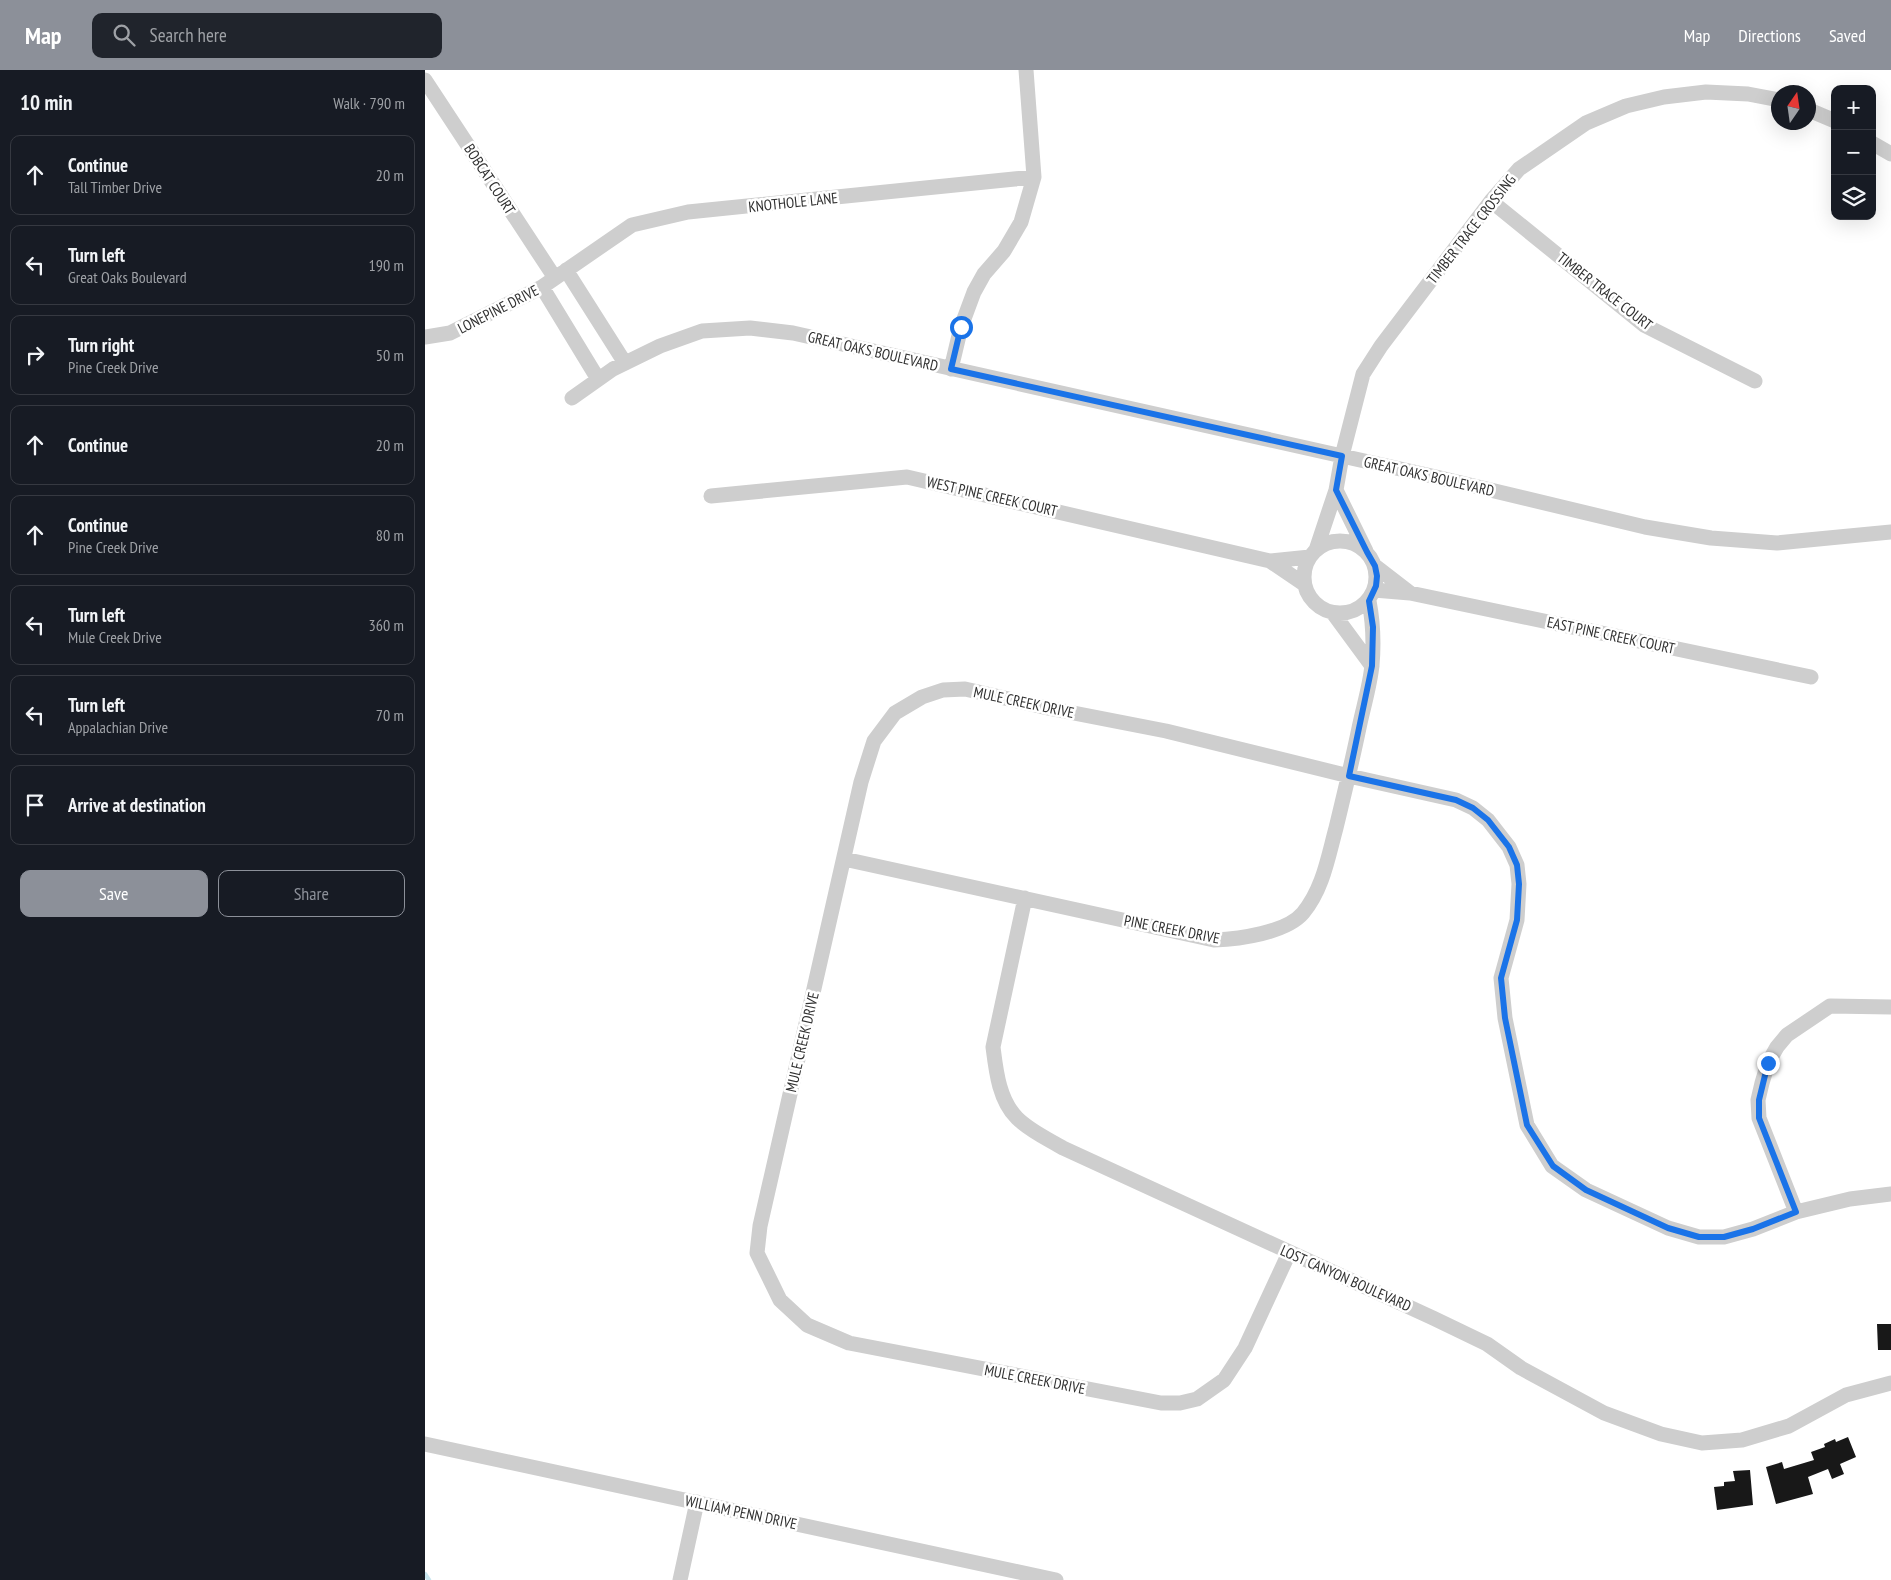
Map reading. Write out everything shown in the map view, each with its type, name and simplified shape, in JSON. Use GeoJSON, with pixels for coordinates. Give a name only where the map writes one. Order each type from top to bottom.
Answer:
{"type":"FeatureCollection","features":[{"type":"Feature","properties":{"kind":"street"},"geometry":{"type":"LineString","coordinates":[[951,369],[961,327],[974,292],[984,274],[1004,251],[1021,222],[1035,177],[1026,70]]}},
{"type":"Feature","properties":{"kind":"street","name":"BOBCAT COURT"},"geometry":{"type":"LineString","coordinates":[[425,80],[625,363]]}},
{"type":"Feature","properties":{"kind":"street","name":"TIMBER TRACE CROSSING"},"geometry":{"type":"LineString","coordinates":[[1342,456],[1363,374],[1381,346],[1491,201],[1519,169],[1586,123],[1626,106],[1664,97],[1707,92],[1748,94],[1771,98]]}},
{"type":"Feature","properties":{"kind":"street"},"geometry":{"type":"LineString","coordinates":[[1816,113],[1831,119]]}},
{"type":"Feature","properties":{"kind":"street"},"geometry":{"type":"LineString","coordinates":[[1876,145],[1891,154]]}},
{"type":"Feature","properties":{"kind":"street","name":"KNOTHOLE LANE"},"geometry":{"type":"LineString","coordinates":[[561,274],[632,226],[688,212],[1035,177]]}},
{"type":"Feature","properties":{"kind":"street","name":"TIMBER TRACE COURT"},"geometry":{"type":"LineString","coordinates":[[1491,201],[1644,325],[1755,381]]}},
{"type":"Feature","properties":{"kind":"street","name":"LONEPINE DRIVE"},"geometry":{"type":"LineString","coordinates":[[425,337],[450,333],[542,286],[561,274]]}},
{"type":"Feature","properties":{"kind":"street"},"geometry":{"type":"LineString","coordinates":[[542,286],[598,379]]}},
{"type":"Feature","properties":{"kind":"street","name":"GREAT OAKS BOULEVARD"},"geometry":{"type":"LineString","coordinates":[[572,398],[598,379],[625,363],[660,346],[702,331],[750,328],[793,333],[1342,456],[1645,527],[1711,538],[1777,543],[1891,532]]}},
{"type":"Feature","properties":{"kind":"street"},"geometry":{"type":"LineString","coordinates":[[1336,490],[1375,566],[1377,576],[1372,596],[1355,610],[1345,614],[1323,610],[1314,603],[1304,584],[1304,574],[1336,490],[1342,456]]}},
{"type":"Feature","properties":{"kind":"street","name":"WEST PINE CREEK COURT"},"geometry":{"type":"LineString","coordinates":[[711,496],[907,477],[1270,561],[1304,584]]}},
{"type":"Feature","properties":{"kind":"street"},"geometry":{"type":"LineString","coordinates":[[1313,554],[1325,544],[1336,541],[1347,541],[1358,545],[1367,552]]}},
{"type":"Feature","properties":{"kind":"street","name":"WEST PINE CREEK COURT"},"geometry":{"type":"LineString","coordinates":[[1270,561],[1313,554]]}},
{"type":"Feature","properties":{"kind":"street","name":"EAST PINE CREEK COURT"},"geometry":{"type":"LineString","coordinates":[[1375,566],[1410,593]]}},
{"type":"Feature","properties":{"kind":"street","name":"EAST PINE CREEK COURT"},"geometry":{"type":"LineString","coordinates":[[1372,596],[1410,593],[1811,677]]}},
{"type":"Feature","properties":{"kind":"street","name":"PINE CREEK DRIVE"},"geometry":{"type":"LineString","coordinates":[[844,859],[1215,940],[1239,939],[1284,926],[1303,914],[1325,871],[1349,776],[1372,666],[1372,596]]}},
{"type":"Feature","properties":{"kind":"street"},"geometry":{"type":"LineString","coordinates":[[1333,613],[1372,666]]}},
{"type":"Feature","properties":{"kind":"street","name":"MULE CREEK DRIVE"},"geometry":{"type":"LineString","coordinates":[[1289,1253],[1245,1348],[1224,1380],[1197,1399],[1180,1403],[1161,1403],[849,1343],[807,1325],[780,1300],[757,1253],[760,1226],[861,782],[874,742],[895,713],[922,697],[943,690],[965,688],[1049,708],[1166,731],[1456,800],[1473,808],[1488,820],[1509,847],[1517,865],[1519,884],[1517,920],[1501,978],[1505,1018],[1527,1125],[1553,1166],[1586,1190],[1668,1228],[1699,1237],[1724,1237],[1753,1229],[1796,1212],[1850,1199],[1891,1194]]}},
{"type":"Feature","properties":{"kind":"street","name":"LOST CANYON BOULEVARD"},"geometry":{"type":"LineString","coordinates":[[1025,898],[993,1047],[995,1069],[1001,1092],[1017,1118],[1063,1148],[1487,1344],[1521,1368],[1604,1413],[1661,1434],[1702,1444],[1742,1440],[1789,1426],[1846,1395],[1891,1383]]}},
{"type":"Feature","properties":{"kind":"street"},"geometry":{"type":"LineString","coordinates":[[1796,1212],[1759,1118],[1759,1100],[1768,1063],[1787,1034],[1830,1006],[1891,1006]]}},
{"type":"Feature","properties":{"kind":"street","name":"WILLIAM PENN DRIVE"},"geometry":{"type":"LineString","coordinates":[[425,1444],[1056,1580]]}},
{"type":"Feature","properties":{"kind":"street"},"geometry":{"type":"LineString","coordinates":[[680,1580],[697,1502]]}},
{"type":"Feature","properties":{"kind":"building"},"geometry":{"type":"Polygon","coordinates":[[[1877,1324],[1891,1324],[1891,1350],[1878,1350],[1877,1324]]]}},
{"type":"Feature","properties":{"kind":"building"},"geometry":{"type":"Polygon","coordinates":[[[1848,1437],[1856,1457],[1840,1464],[1844,1474],[1832,1479],[1828,1469],[1808,1477],[1813,1494],[1776,1504],[1766,1467],[1782,1462],[1784,1469],[1814,1460],[1811,1452],[1825,1447],[1824,1444],[1835,1439],[1836,1442],[1848,1437]]]}},
{"type":"Feature","properties":{"kind":"building"},"geometry":{"type":"Polygon","coordinates":[[[1750,1470],[1753,1505],[1717,1510],[1714,1487],[1724,1486],[1724,1482],[1735,1481],[1733,1471],[1750,1470]]]}},
{"type":"Feature","properties":{"kind":"waterway"},"geometry":{"type":"LineString","coordinates":[[425,1574],[429,1580]]}},
{"type":"Feature","properties":{"kind":"route"},"geometry":{"type":"LineString","coordinates":[[961,327],[951,369],[1342,456],[1336,490],[1375,566],[1377,576],[1376,586],[1369,601],[1373,627],[1372,666],[1349,776],[1410,788],[1456,800],[1473,808],[1488,820],[1509,847],[1517,865],[1519,884],[1517,920],[1501,978],[1505,1018],[1527,1125],[1553,1166],[1586,1190],[1668,1228],[1699,1237],[1724,1237],[1753,1229],[1796,1212],[1759,1118],[1759,1100],[1768,1063]]}}]}
